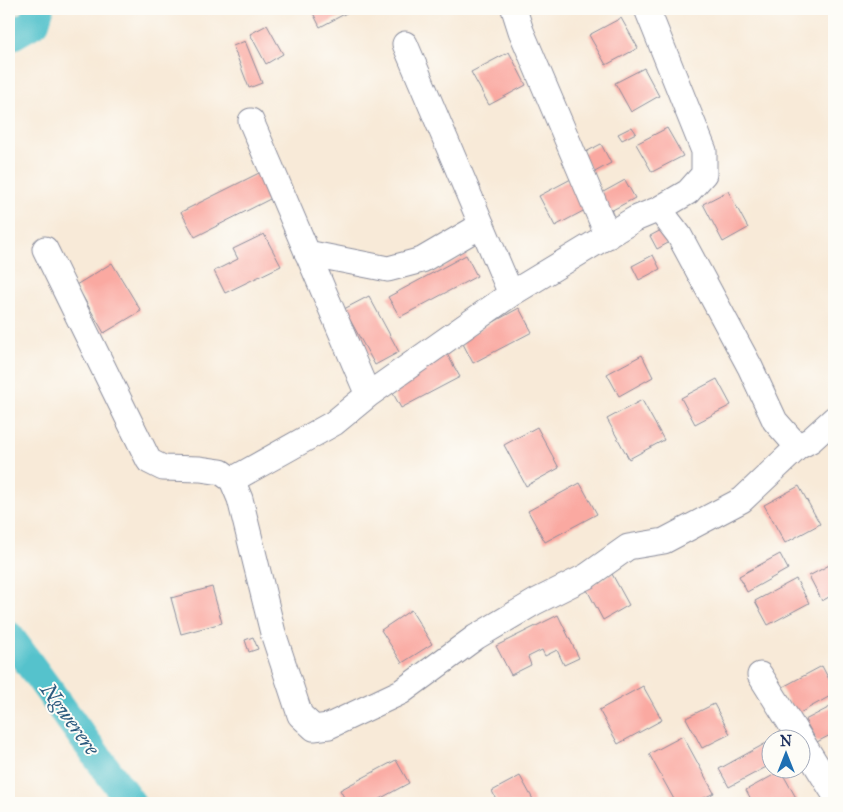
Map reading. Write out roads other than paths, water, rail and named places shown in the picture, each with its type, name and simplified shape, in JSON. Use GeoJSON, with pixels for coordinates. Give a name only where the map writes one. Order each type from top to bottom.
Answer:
{"type":"FeatureCollection","features":[{"type":"Feature","properties":{"kind":"street"},"geometry":{"type":"LineString","coordinates":[[514,9],[520,31],[608,236]]}},
{"type":"Feature","properties":{"kind":"street"},"geometry":{"type":"LineString","coordinates":[[232,480],[334,423],[368,395],[511,294],[635,219],[659,209],[688,192],[704,174],[704,151],[647,9]]}},
{"type":"Feature","properties":{"kind":"street"},"geometry":{"type":"LineString","coordinates":[[405,44],[511,294]]}},
{"type":"Feature","properties":{"kind":"street"},"geometry":{"type":"LineString","coordinates":[[251,121],[368,395]]}},
{"type":"Feature","properties":{"kind":"street"},"geometry":{"type":"LineString","coordinates":[[659,209],[679,235],[750,368],[775,420],[798,447]]}},
{"type":"Feature","properties":{"kind":"street"},"geometry":{"type":"LineString","coordinates":[[307,253],[388,269],[422,260],[482,225]]}},
{"type":"Feature","properties":{"kind":"street"},"geometry":{"type":"LineString","coordinates":[[45,249],[149,460],[163,468],[200,469],[220,472],[232,480],[240,499],[272,633],[300,715],[314,728],[329,726],[401,692],[476,637],[535,602],[587,576],[628,547],[664,541],[742,500],[798,447],[811,440],[834,419]]}},
{"type":"Feature","properties":{"kind":"street"},"geometry":{"type":"LineString","coordinates":[[760,676],[834,793]]}},
{"type":"Feature","properties":{"kind":"waterway","name":"Ngwerere"},"geometry":{"type":"LineString","coordinates":[[9,37],[35,22],[39,9]]}},
{"type":"Feature","properties":{"kind":"waterway","name":"Ngwerere"},"geometry":{"type":"LineString","coordinates":[[9,636],[131,803]]}}]}
